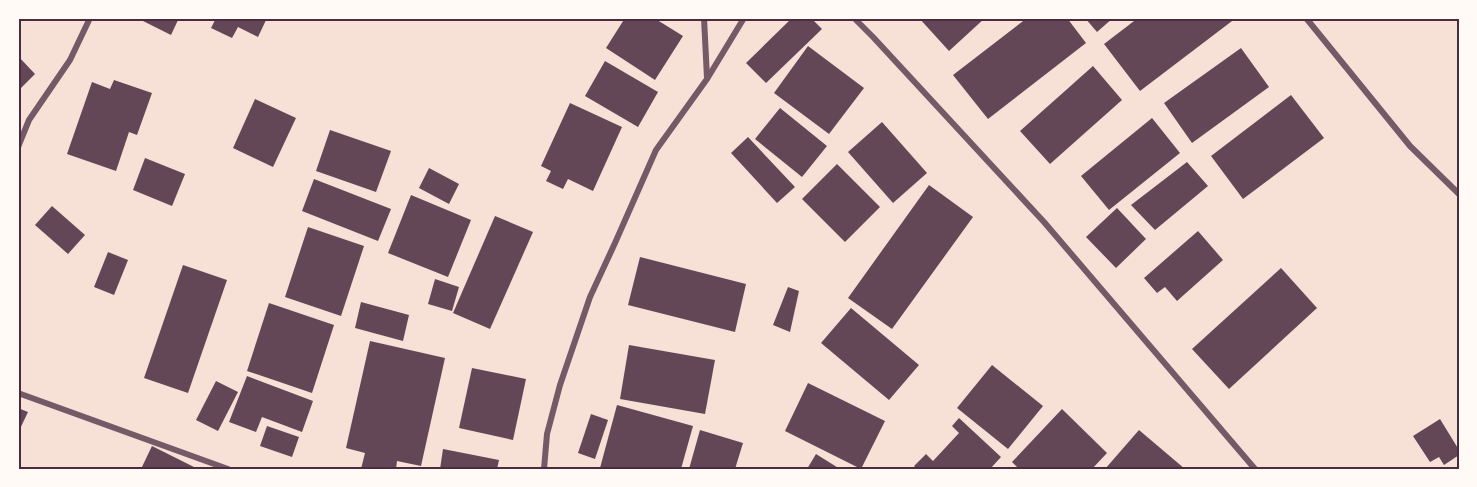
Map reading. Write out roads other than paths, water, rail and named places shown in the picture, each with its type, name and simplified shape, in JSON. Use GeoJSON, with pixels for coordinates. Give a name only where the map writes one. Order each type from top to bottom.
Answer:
{"type":"FeatureCollection","features":[{"type":"Feature","properties":{"kind":"street"},"geometry":{"type":"LineString","coordinates":[[18,147],[29,120],[70,60],[90,18]]}},
{"type":"Feature","properties":{"kind":"street"},"geometry":{"type":"LineString","coordinates":[[704,18],[707,79]]}},
{"type":"Feature","properties":{"kind":"street"},"geometry":{"type":"LineString","coordinates":[[544,469],[549,424],[590,297],[656,150],[707,79],[744,18]]}},
{"type":"Feature","properties":{"kind":"street"},"geometry":{"type":"LineString","coordinates":[[854,18],[1044,222],[1255,469]]}},
{"type":"Feature","properties":{"kind":"street"},"geometry":{"type":"LineString","coordinates":[[1306,18],[1410,146],[1459,194]]}},
{"type":"Feature","properties":{"kind":"street"},"geometry":{"type":"LineString","coordinates":[[18,393],[228,469]]}}]}
